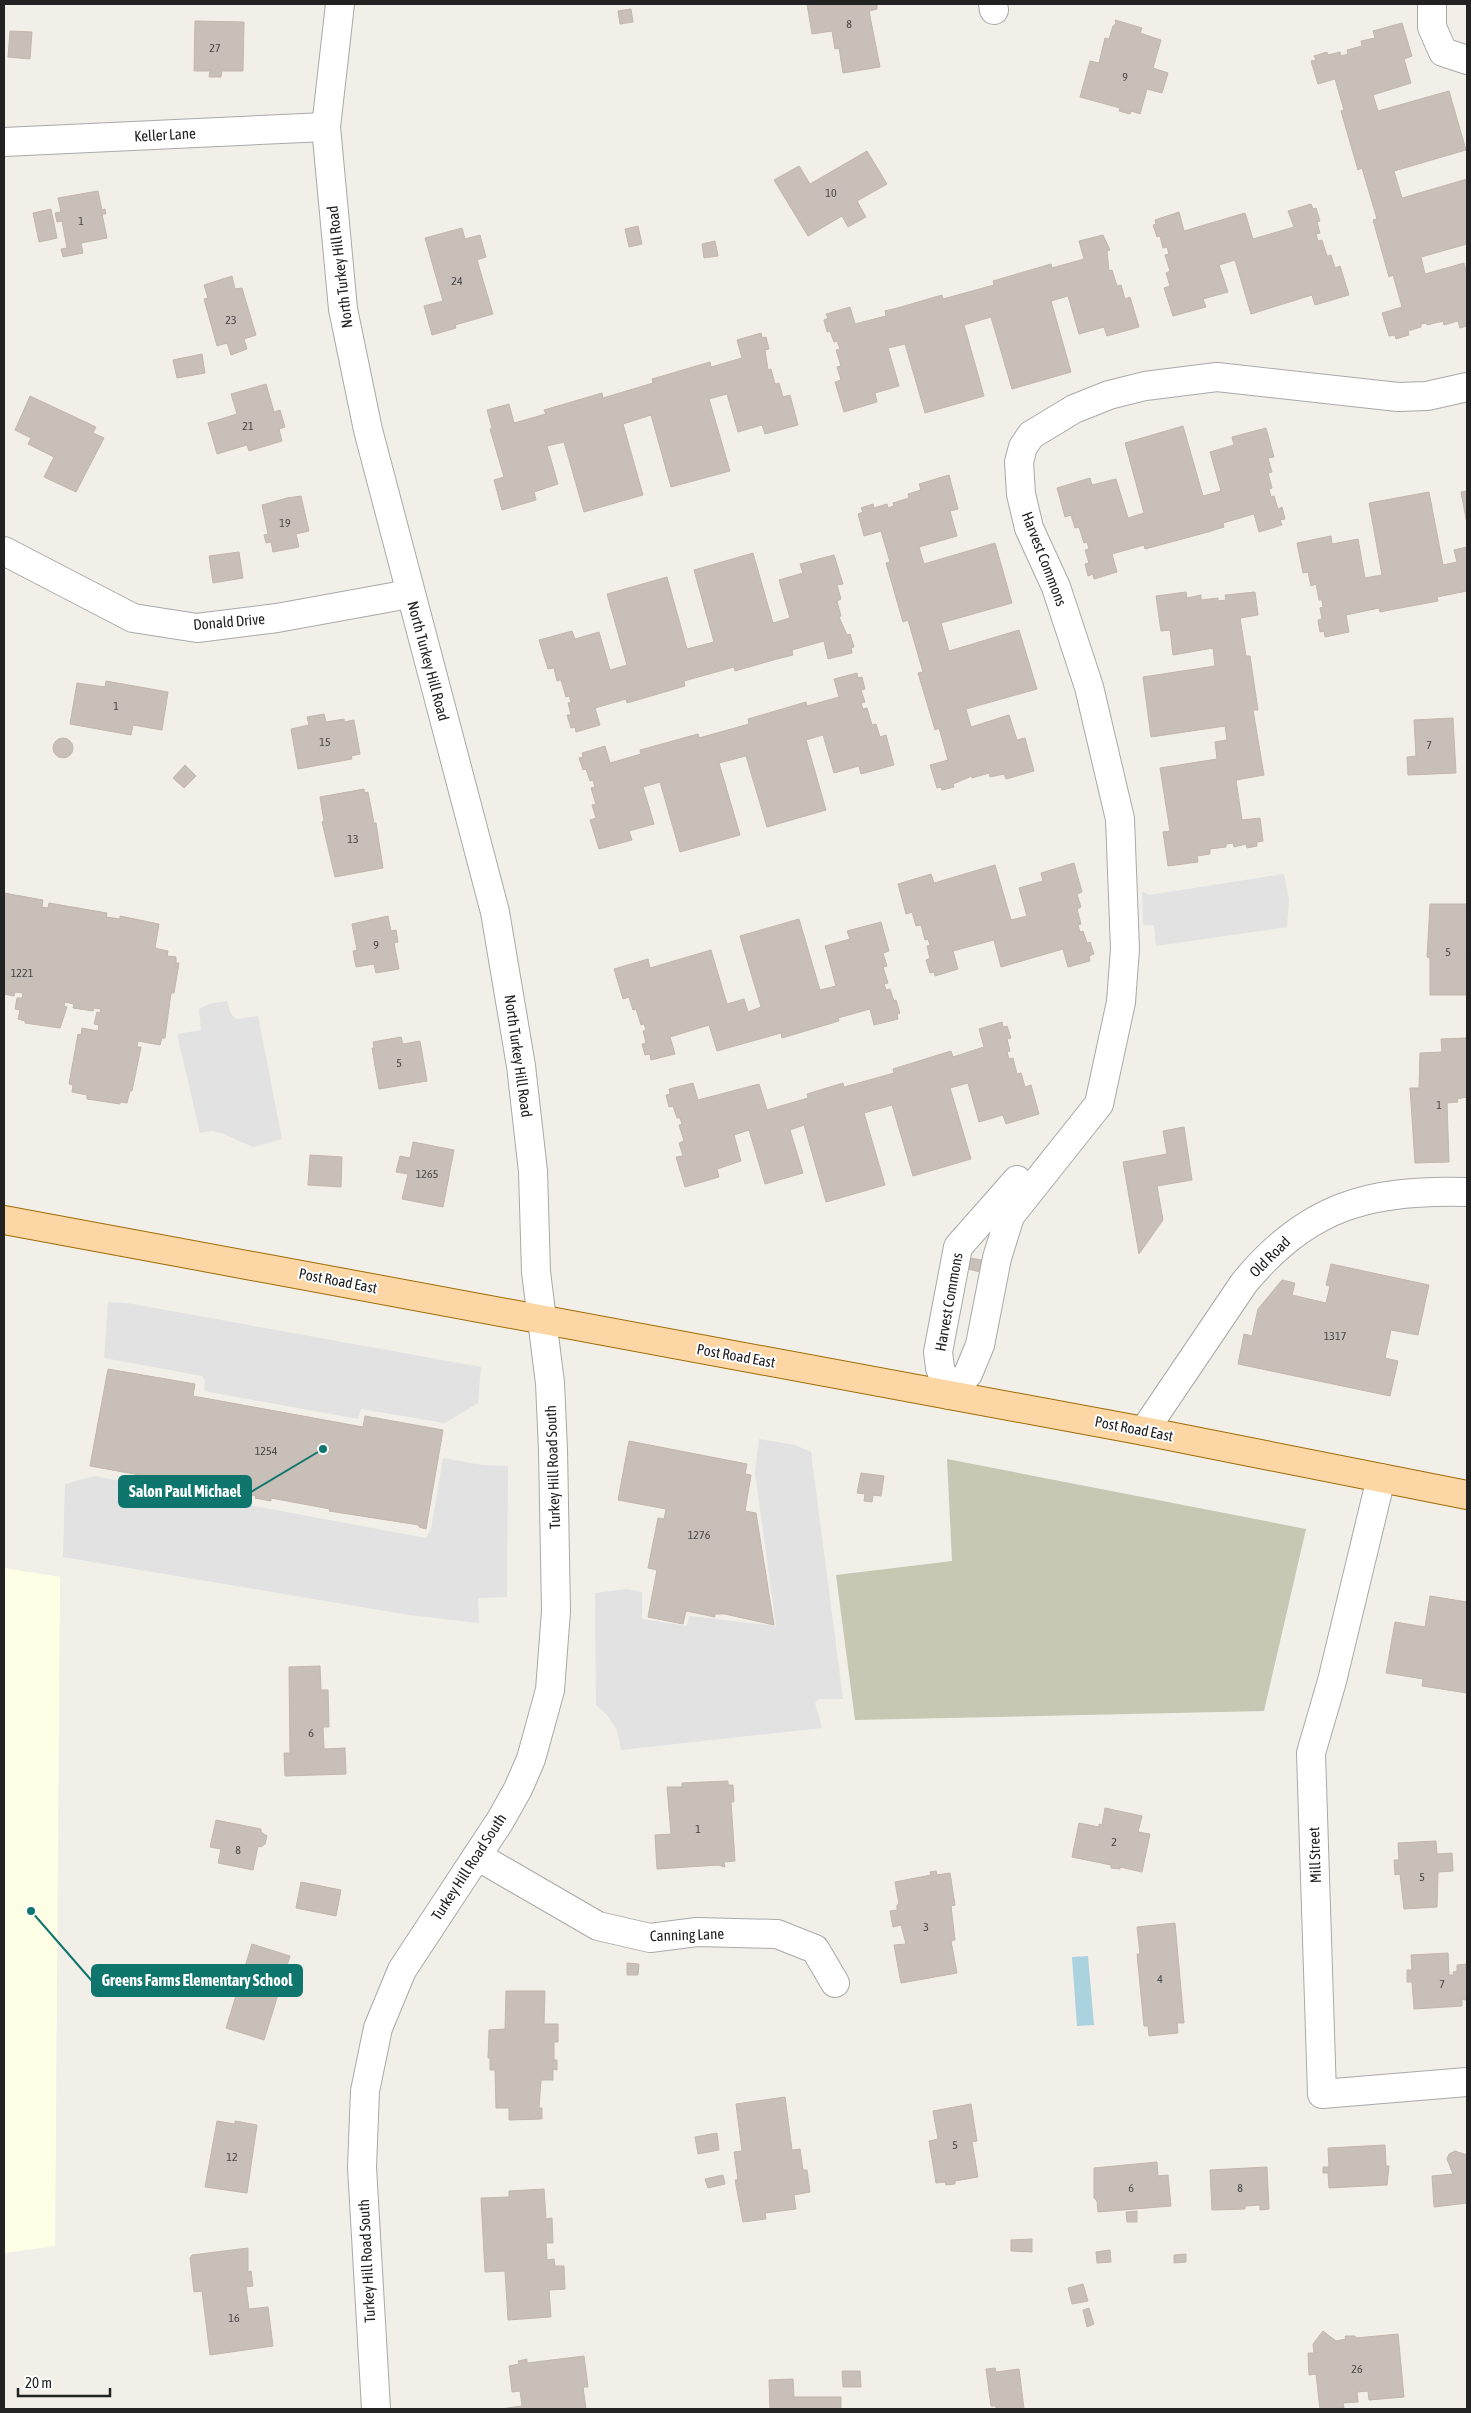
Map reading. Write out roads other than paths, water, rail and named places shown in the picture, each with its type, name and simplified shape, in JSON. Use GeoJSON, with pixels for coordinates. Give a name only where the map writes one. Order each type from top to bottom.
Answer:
{"type":"FeatureCollection","features":[{"type":"Feature","properties":{"kind":"main road","name":"Post Road East"},"geometry":{"type":"LineString","coordinates":[[4,1220],[1144,1431],[1467,1495]]}},
{"type":"Feature","properties":{"kind":"street","name":"North Turkey Hill Road"},"geometry":{"type":"LineString","coordinates":[[340,4],[326,127],[343,309],[368,430],[495,912],[521,1066],[533,1171],[536,1272],[541,1319]]}},
{"type":"Feature","properties":{"kind":"street"},"geometry":{"type":"LineString","coordinates":[[1432,4],[1432,26],[1443,52],[1467,60]]}},
{"type":"Feature","properties":{"kind":"street","name":"Keller Lane"},"geometry":{"type":"LineString","coordinates":[[4,142],[326,127]]}},
{"type":"Feature","properties":{"kind":"street","name":"Harvest Commons"},"geometry":{"type":"LineString","coordinates":[[1106,1067],[1074,1117],[958,1248],[938,1352],[940,1368],[950,1395],[968,1374],[980,1345],[997,1258],[1010,1216],[1099,1104],[1121,1002],[1125,949],[1120,819],[1090,686],[1056,587],[1029,528],[1021,494],[1019,462],[1023,448],[1031,435],[1074,409],[1109,395],[1145,386],[1217,377],[1246,378],[1398,397],[1427,396],[1467,387]]}},
{"type":"Feature","properties":{"kind":"street","name":"Donald Drive"},"geometry":{"type":"LineString","coordinates":[[4,551],[134,618],[197,628],[277,618],[410,594]]}},
{"type":"Feature","properties":{"kind":"street","name":"Old Road"},"geometry":{"type":"LineString","coordinates":[[1144,1431],[1244,1283],[1258,1266],[1295,1232],[1315,1219],[1336,1209],[1381,1197],[1436,1192],[1467,1192]]}},
{"type":"Feature","properties":{"kind":"street","name":"Turkey Hill Road South"},"geometry":{"type":"LineString","coordinates":[[376,2409],[362,2167],[365,2091],[378,2028],[402,1970],[477,1856],[518,1789],[531,1759],[546,1710],[553,1666],[556,1611],[554,1450],[550,1383],[541,1319]]}},
{"type":"Feature","properties":{"kind":"street","name":"Mill Street"},"geometry":{"type":"LineString","coordinates":[[1381,1478],[1332,1681],[1311,1753],[1322,2094],[1467,2082]]}},
{"type":"Feature","properties":{"kind":"street","name":"Canning Lane"},"geometry":{"type":"LineString","coordinates":[[477,1856],[598,1926],[650,1938],[697,1932],[777,1934],[815,1948],[836,1983]]}},
{"type":"Feature","properties":{"kind":"water"},"geometry":{"type":"Polygon","coordinates":[[[1088,1956],[1094,2025],[1077,2026],[1072,1957],[1088,1956]]]}},
{"type":"Feature","properties":{"kind":"place","name":"Salon Paul Michael"},"geometry":{"type":"Point","coordinates":[323,1449]}},
{"type":"Feature","properties":{"kind":"place","name":"Greens Farms Elementary School"},"geometry":{"type":"Point","coordinates":[31,1911]}}]}
